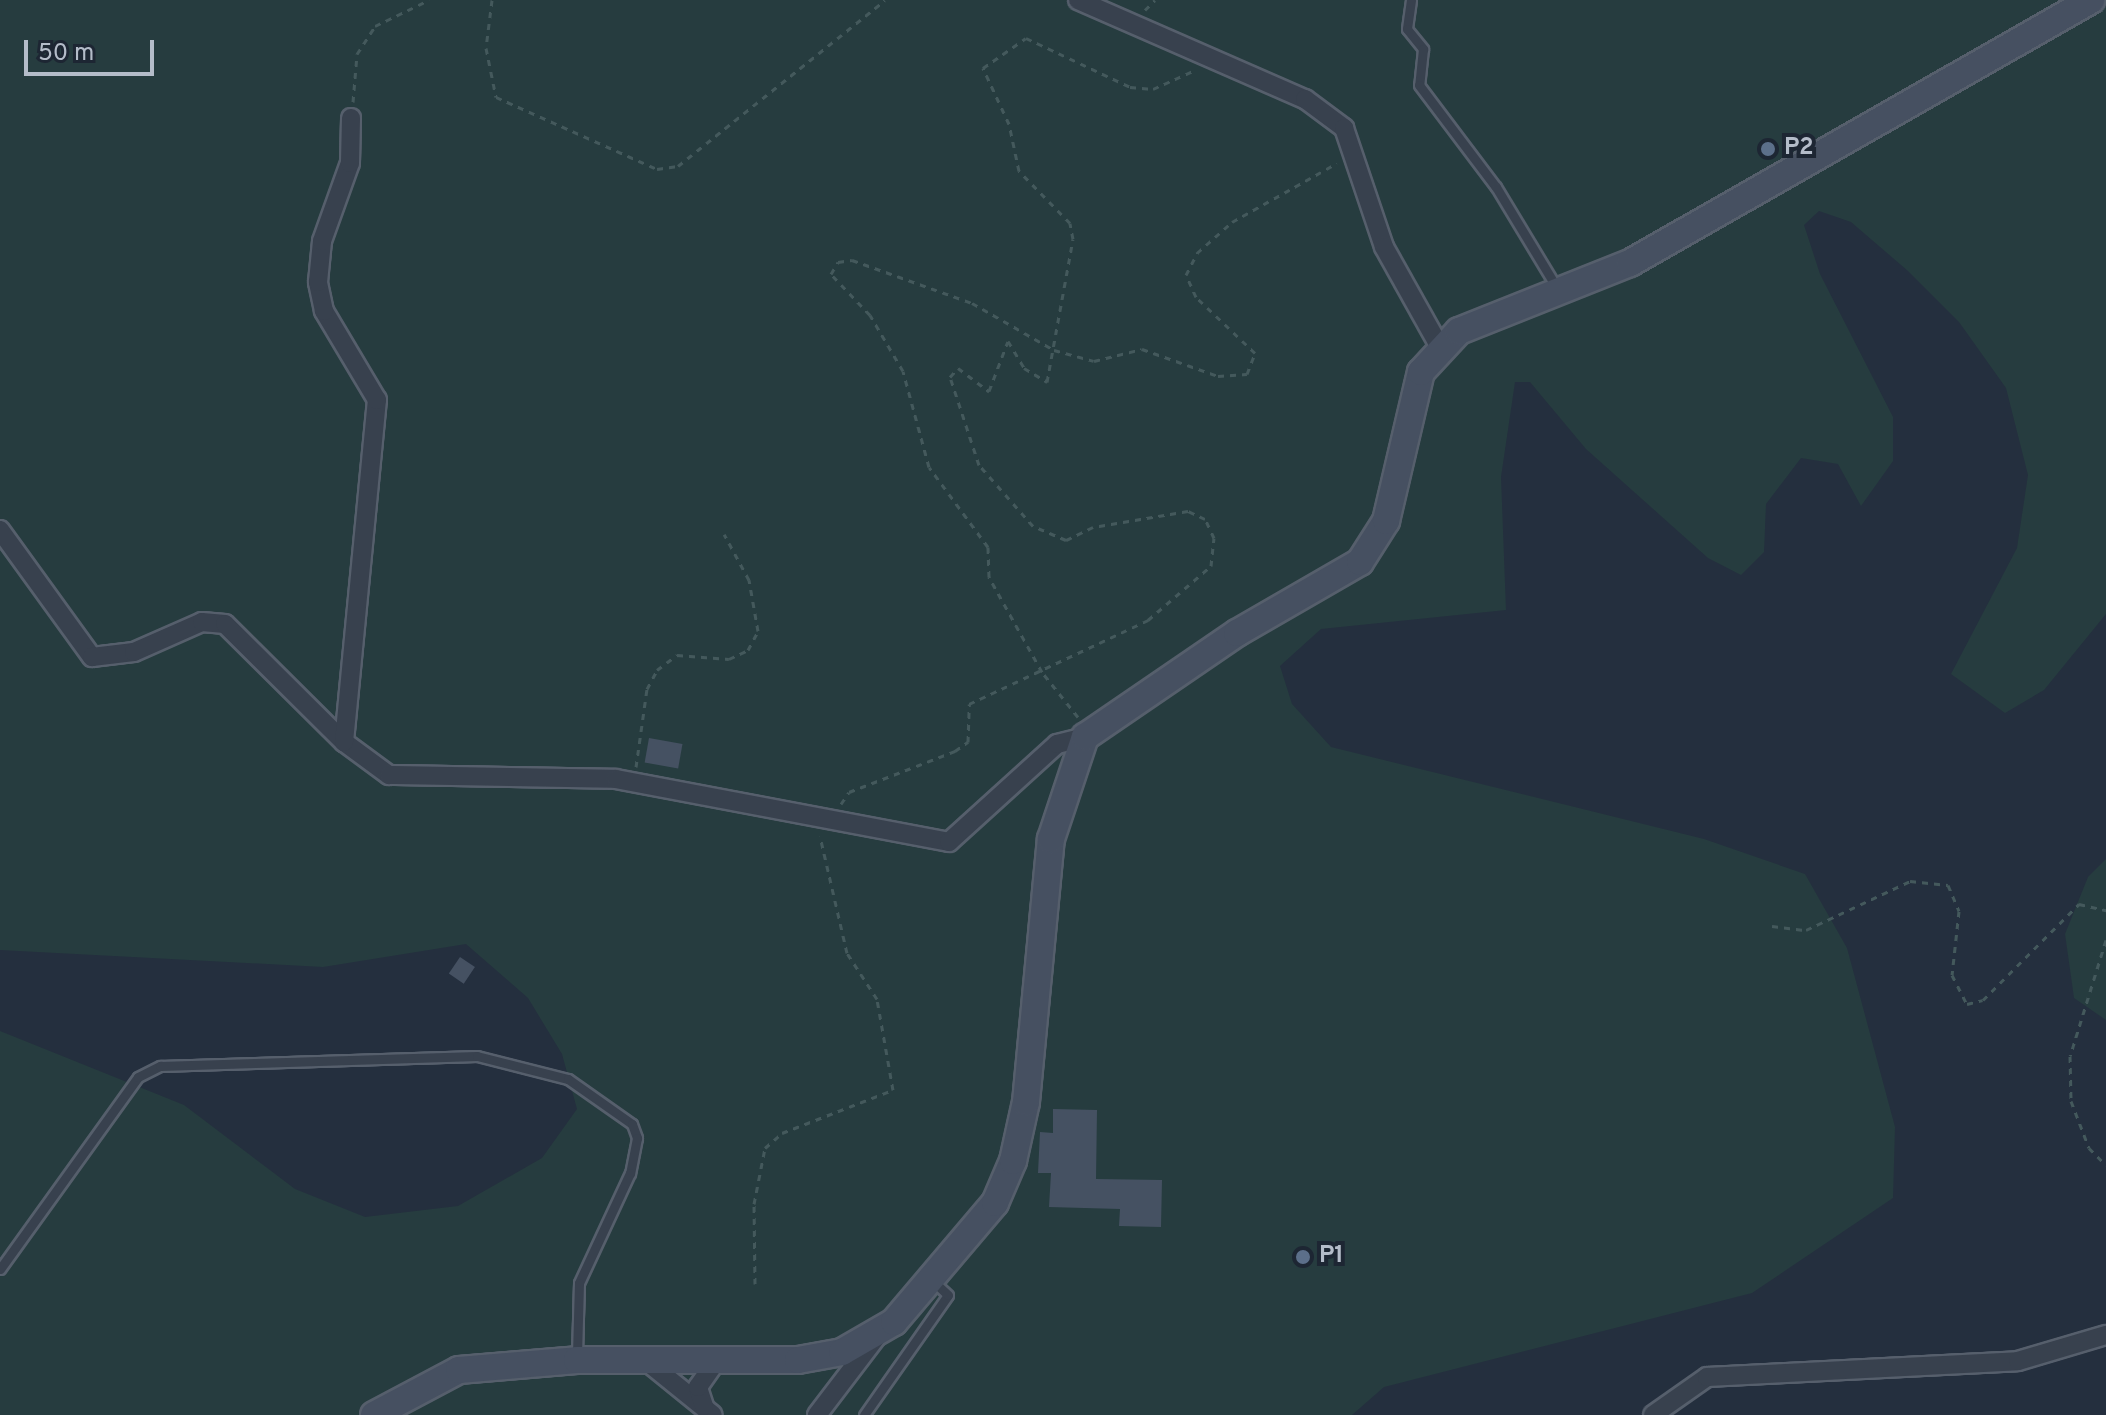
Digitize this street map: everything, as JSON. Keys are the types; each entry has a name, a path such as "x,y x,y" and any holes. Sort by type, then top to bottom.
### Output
{"street":[{"path":"1078,0 1305,99 1344,128 1357,151 1384,247 1440,347"},
{"path":"0,530 92,657 134,652 202,622 225,624 344,742 389,775 633,783 949,842 1057,744 1088,735 1264,615 1360,562 1386,521 1412,398 1440,347 1459,331 1561,295 1630,263 2091,0"},
{"path":"344,742 377,400 324,311 318,282 322,241 350,163 351,118"},
{"path":"817,1415 878,1335 932,1280 995,1203 1013,1161 1026,1102 1051,839 1088,735"},
{"path":"374,1415 459,1370 577,1360 810,1358 878,1335"},
{"path":"1653,1415 1707,1377 2018,1361 2106,1335"},
{"path":"810,1358 826,1371 829,1396"},
{"path":"645,1360 709,1411"},
{"path":"709,1411 700,1381 716,1361"}],"lane":[{"path":"1411,0 1407,29 1423,49 1419,85 1496,187 1561,295"},
{"path":"0,1269 138,1077 160,1066 491,1059 568,1079 632,1124 637,1138 630,1173 579,1283 577,1360"},
{"path":"864,1415 948,1295 932,1280"}],"path":[{"path":"351,118 357,54 375,26 429,0"},
{"path":"492,0 486,48 496,97 657,169 678,166 885,0"},
{"path":"755,1284 754,1204 765,1148 782,1133 893,1090 877,999 843,938 819,834 849,792 955,751 968,742 969,704 1148,620 1184,594 1214,554 1205,519 1188,511 1136,517 1066,540 1050,537 979,465 951,396 952,370 989,391 1008,341 1024,368 1047,382 1070,223 1019,171 1009,124 983,68 1026,38 1130,87 1153,89 1217,60"},
{"path":"1088,735 1042,672 989,577 988,547 929,467 903,371 870,315 831,274 838,262 852,260 972,303 1054,350 1094,361 1142,349 1218,376 1247,374 1255,353 1196,297 1186,275 1197,253 1232,222 1357,151"},
{"path":"633,783 647,689 657,670 677,655 729,659 748,650 758,631 749,580 724,534"},
{"path":"1772,926 1806,930 1910,881 1948,885 1959,911 1952,975 1967,1004 1983,1000 2079,904 2106,910"},
{"path":"2106,940 2070,1056 2071,1101 2089,1148 2106,1165"}],"green space":[{"path":"0,0 2106,0 2106,614 2044,690 2005,713 1951,674 2017,548 2028,475 2006,388 1959,322 1908,271 1851,222 1819,211 1804,225 1820,274 1893,417 1893,461 1861,506 1838,464 1801,458 1766,504 1764,552 1741,575 1708,558 1586,449 1530,382 1515,382 1501,477 1506,610 1321,629 1280,666 1292,704 1331,747 1704,839 1805,874 1847,948 1895,1127 1893,1198 1752,1293 1384,1387 1352,1415 0,1415 0,1031 184,1105 295,1189 365,1217 458,1206 542,1158 577,1109 562,1054 528,998 466,944 323,967 0,950"},
{"path":"2106,859 2106,1020 2074,998 2065,934 2088,877"}],"building":[{"path":"649,738 682,744 678,769 645,763"},
{"path":"460,957 475,967 464,984 449,974"},
{"path":"1053,1109 1097,1110 1096,1179 1162,1180 1161,1227 1119,1226 1120,1209 1049,1207 1051,1173 1038,1173 1040,1132 1053,1133"}],"place":[{"name":"P2","path":"1768,149"},
{"name":"P1","path":"1303,1257"}]}
